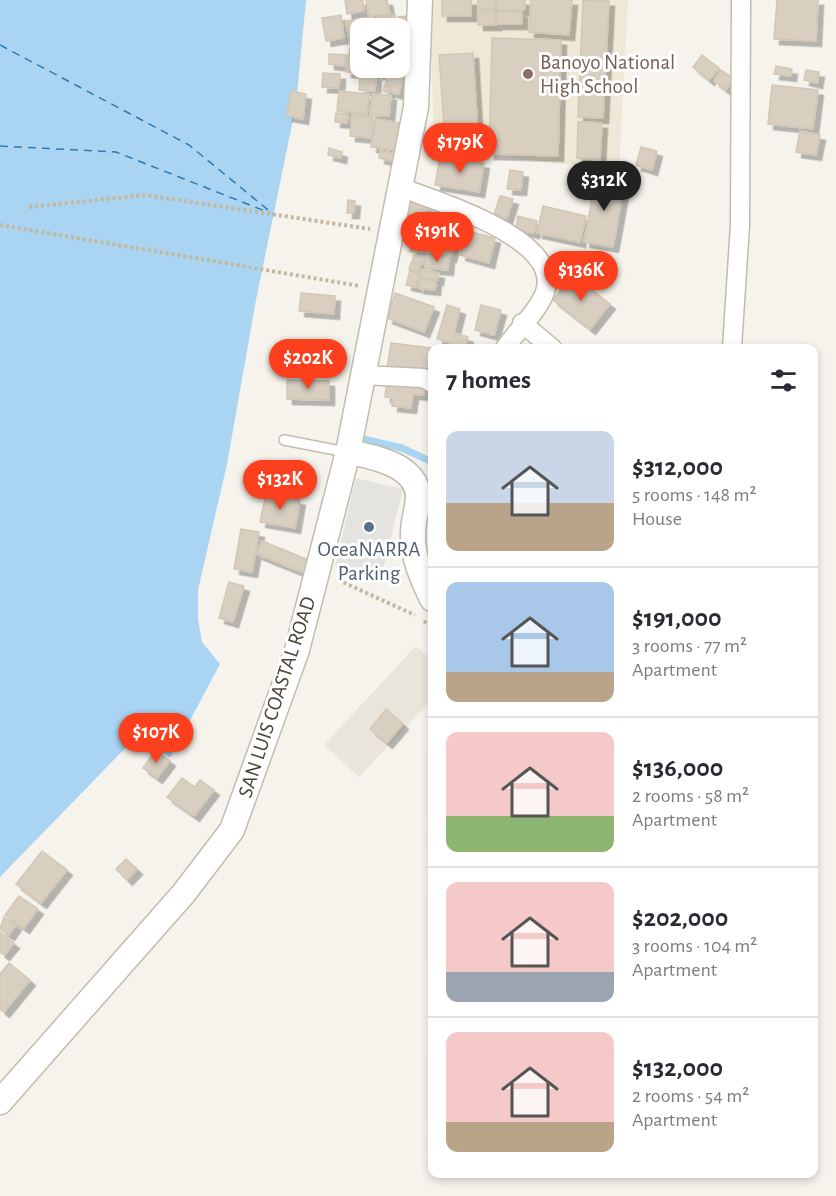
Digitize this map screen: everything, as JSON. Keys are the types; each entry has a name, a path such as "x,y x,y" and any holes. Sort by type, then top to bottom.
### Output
{"street":[{"name":"SAN LUIS COASTAL ROAD","path":"0,1102 184,893 232,830 297,650 348,452 416,107 420,0"},
{"path":"732,344 740,225 741,0"},
{"path":"400,187 504,230 535,254 545,274 547,286 543,298 508,344"},
{"path":"522,323 547,344"},
{"path":"363,375 423,378 428,381"},
{"path":"348,452 388,462 407,474 414,483 418,496 412,530 415,557 428,589"}],"lane":[{"path":"284,440 348,452"}],"path":[{"path":"29,207 145,195 390,232"},
{"path":"0,225 380,289"},
{"path":"318,572 381,598 423,619 428,624"}],"shaded area":[{"name":"Banoyo National High School","path":"430,0 628,0 619,171 434,148"},
{"name":"OceaNARRA Parking","path":"356,478 403,489 381,577 335,566"},
{"path":"416,646 428,657 428,703 359,777 324,745"}],"water":[{"path":"0,0 306,0 296,105 256,300 227,464 198,590 198,620 202,642 220,664 170,758 139,734 0,877"}],"building":[{"path":"345,0 363,0 364,11 347,14"},
{"path":"366,0 387,0 390,14 369,17"},
{"path":"442,0 471,0 471,16 442,16"},
{"path":"478,0 495,0 495,9 478,9"},
{"path":"497,0 525,0 525,10 497,10"},
{"path":"531,0 572,0 569,35 529,32"},
{"path":"583,0 609,1 603,118 578,117"},
{"path":"777,0 818,0 816,41 774,39"},
{"path":"478,11 495,11 496,25 478,25"},
{"path":"497,11 522,12 522,24 497,24"},
{"path":"341,15 344,38 326,41 322,18"},
{"path":"394,15 395,18 378,18"},
{"path":"350,20 350,45 346,21"},
{"path":"492,38 561,40 558,156 489,154"},
{"path":"410,42 415,42 415,66 410,66"},
{"path":"350,48 350,72 346,72"},
{"path":"473,53 479,152 446,154 439,55"},
{"path":"329,54 347,55 346,66 329,64"},
{"path":"702,55 719,68 709,80 693,67"},
{"path":"776,66 792,69 791,76 774,74"},
{"path":"721,70 733,78 726,90 714,81"},
{"path":"806,70 819,72 817,83 804,80"},
{"path":"323,73 340,74 339,88 322,87"},
{"path":"360,78 376,78 375,91 359,90"},
{"path":"387,78 402,78 399,94 391,92 392,86 385,85"},
{"path":"772,85 818,90 813,129 768,124"},
{"path":"384,86 390,87 389,93 383,91"},
{"path":"291,91 306,94 303,119 287,116"},
{"path":"339,91 369,94 367,114 337,111"},
{"path":"372,94 391,95 389,116 370,115"},
{"path":"336,113 348,114 347,123 335,122"},
{"path":"352,115 373,117 372,138 350,136"},
{"path":"376,119 406,124 402,152 371,147"},
{"path":"578,122 602,123 600,160 577,158"},
{"path":"800,131 820,135 816,155 796,152"},
{"path":"641,147 657,151 652,170 636,165"},
{"path":"329,148 342,152 341,158 328,155"},
{"path":"380,151 397,154 396,162 379,158"},
{"path":"440,156 484,163 479,192 435,185"},
{"path":"510,170 523,172 521,190 507,189"},
{"path":"596,176 625,181 613,247 584,242"},
{"path":"500,196 513,199 507,218 494,215"},
{"path":"348,200 355,201 354,213 347,213"},
{"path":"409,202 428,206 425,225 405,222"},
{"path":"432,206 446,209 442,228 428,226"},
{"path":"543,206 586,216 580,242 537,233"},
{"path":"518,216 537,221 534,233 516,229"},
{"path":"447,222 455,224 452,240 443,238"},
{"path":"424,229 441,232 440,238 423,235"},
{"path":"414,230 421,231 420,237 413,236"},
{"path":"467,231 495,238 489,263 460,255"},
{"path":"420,238 441,241 439,254 418,251"},
{"path":"413,239 419,240 417,253 410,251"},
{"path":"445,241 454,244 451,257 442,254"},
{"path":"414,255 425,257 424,264 412,262"},
{"path":"426,256 449,257 448,270 425,268"},
{"path":"411,263 420,265 419,272 409,270"},
{"path":"421,270 439,273 438,280 420,277"},
{"path":"410,271 419,273 416,287 406,285"},
{"path":"572,275 610,304 590,329 553,300"},
{"path":"420,279 436,281 435,290 418,288"},
{"path":"301,293 335,296 334,314 299,311"},
{"path":"395,293 434,307 424,332 387,318"},
{"path":"447,305 460,309 454,333 468,337 466,344 451,344 437,339"},
{"path":"481,305 501,310 494,335 475,330"},
{"path":"391,343 428,348 427,373 387,368"},
{"path":"387,379 425,381 424,395 413,394 411,408 392,406 393,398 385,397"},
{"path":"287,380 329,381 329,400 287,399"},
{"path":"266,494 300,500 295,528 260,522"},
{"path":"241,529 259,532 252,572 234,569"},
{"path":"262,541 316,563 311,576 257,554"},
{"path":"229,582 244,586 233,622 219,618"},
{"path":"386,709 403,724 387,743 370,729"},
{"path":"156,750 170,761 157,778 143,768"},
{"path":"182,778 195,787 200,780 214,790 194,816 167,797"},
{"path":"42,851 67,870 41,903 16,884"},
{"path":"126,859 137,869 127,880 116,869"},
{"path":"19,896 38,909 24,928 5,915"},
{"path":"4,917 16,925 9,935 0,929"},
{"path":"0,932 14,943 4,955 0,952"},
{"path":"9,963 30,980 4,1012 0,1009 0,974"}],"waterway":[{"path":"363,439 402,448 428,460"}],"ferry route":[{"path":"0,45 189,145 273,214"},
{"path":"0,146 116,152 270,213"}],"place":[{"name":"Banoyo National High School","path":"528,74"},
{"name":"OceaNARRA Parking","path":"369,527"}]}
